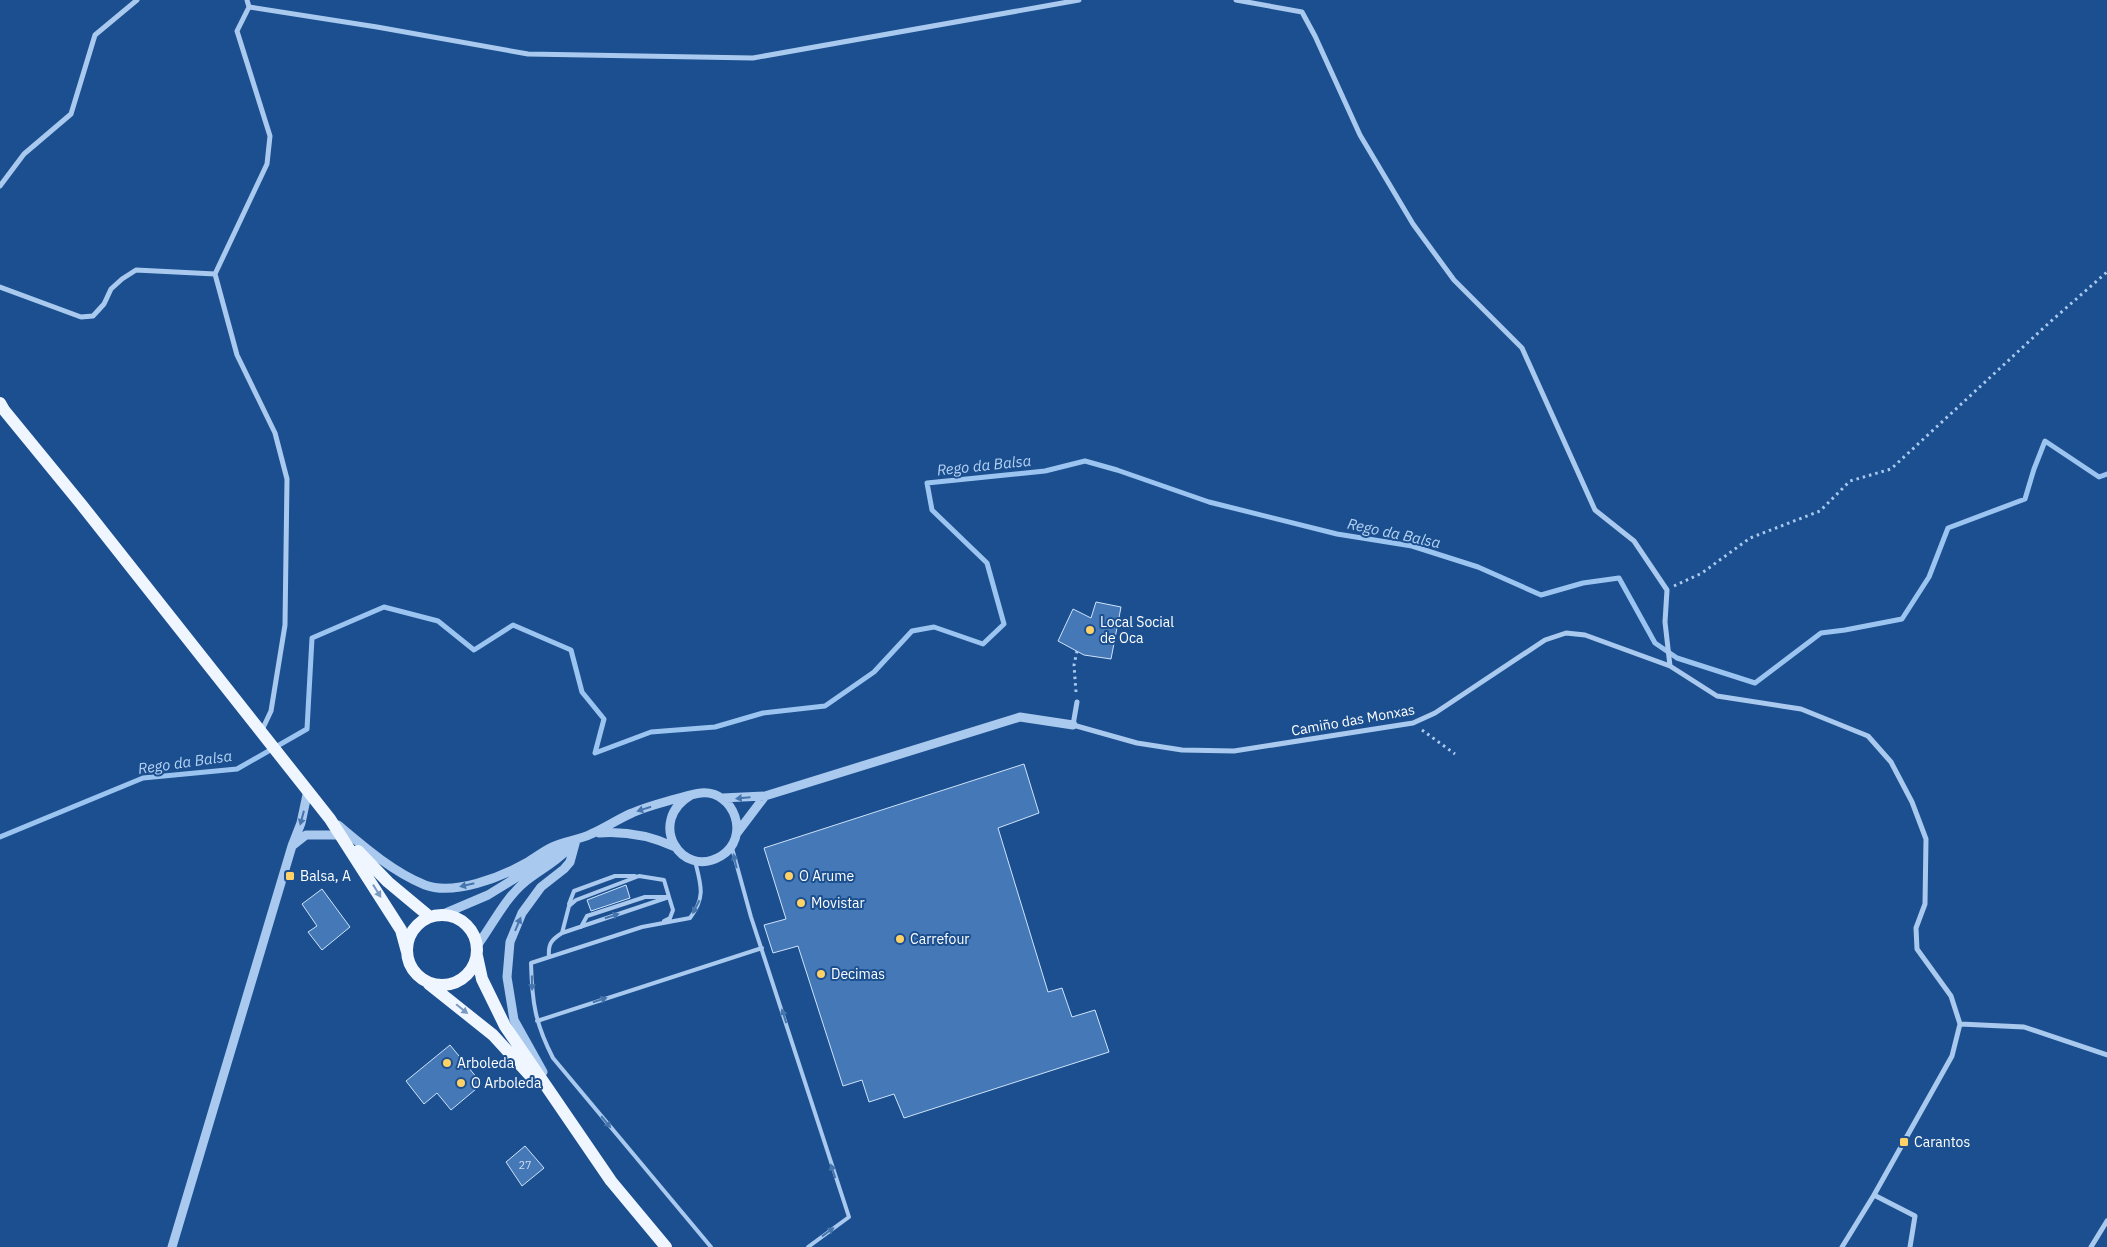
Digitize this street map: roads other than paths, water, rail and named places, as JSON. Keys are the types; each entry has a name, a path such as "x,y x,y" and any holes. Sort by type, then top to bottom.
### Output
{"main road":[{"path":"0,403 342,835 401,930 409,962 415,972 493,1035 566,1115"},
{"path":"342,835 388,882 436,916"},
{"path":"407,952 408,940 420,922 436,916 452,916 462,921 475,936 482,979 505,1026 611,1181 666,1247"},
{"path":"423,980 445,986 456,983 466,976 473,967 477,951"}],"street":[{"path":"0,186 24,154 71,114 95,35 128,10 137,0"},
{"path":"247,0 249,8 237,31 270,136 267,164 215,274 238,355 275,433 287,479 285,625 271,711 260,733"},
{"path":"249,8 377,27 528,54 753,58 1079,0"},
{"path":"1236,0 1302,12 1315,36 1360,135 1413,224 1454,280 1522,348 1595,510 1634,541 1667,590 1666,644 1670,666"},
{"path":"0,287 81,317 93,316 104,304 111,289 122,278 136,270 152,269 215,274"},
{"name":"Camiño das Monxas","path":"1073,725 1137,743 1182,750 1234,751 1414,724 1435,713 1545,640 1566,633 1585,635 1670,666 1717,696 1801,709 1868,736 1891,762 1912,802 1926,839 1925,904 1916,928 1917,949 1951,996 1960,1024"},
{"path":"722,798 764,796 1020,717 1073,725 1077,702"},
{"path":"172,1247 292,846 301,823 308,790"},
{"path":"330,819 383,860 427,885 456,888 490,880 525,864 552,847 593,833 632,813 701,793 712,794 722,798 729,805 734,814 737,833"},
{"path":"691,795 682,800 670,817 670,838 675,847 684,856 695,860 709,861 722,856 732,846 737,833 764,796"},
{"path":"593,833 618,832 631,834 662,841 675,847"},
{"path":"292,846 306,835 342,835"},
{"path":"436,916 488,895 576,840"},
{"path":"477,951 504,904 525,881 555,862 576,840"},
{"path":"566,1115 514,1020 507,977 510,942 522,913 541,886 564,869 570,862 576,840"},
{"path":"1842,1247 1874,1195 1952,1056 1960,1024 2024,1027 2107,1055"},
{"path":"1874,1195 1915,1216 1910,1247"},
{"path":"2091,1247 2107,1221"}],"lane":[{"path":"732,846 736,866 849,1217 808,1247"},
{"path":"695,860 702,889 698,906 690,918 642,926 531,963 532,999 539,1032 553,1058 711,1247"},
{"path":"562,933 574,891 615,876 639,876 664,880 673,910 670,918 661,923"},
{"path":"569,906 576,900 639,876"},
{"path":"581,926 588,916 646,897 669,897"},
{"path":"549,957 548,946 551,940 562,933 669,897"},
{"path":"537,1021 762,948"}],"waterway":[{"name":"Rego da Balsa","path":"0,837 143,778 237,769 307,729 312,638 384,607 438,621 474,650 513,625 571,650 582,692 604,719 595,753 651,732 715,727 763,713 825,706 874,672 912,631 934,627 983,644 1004,624 987,563 932,510 927,483 1045,471 1085,461 1117,470 1209,502 1337,534 1412,546 1478,567 1541,595 1583,583 1619,578 1655,643 1677,658 1755,683 1821,633 1902,619 1929,577 1948,528 2025,499 2045,441 2099,477 2107,474"}],"place":[{"name":"Local Social de Oca","path":"1090,630"},
{"name":"Balsa, A","path":"290,876"},
{"name":"O Arume","path":"789,876"},
{"name":"Movistar","path":"801,903"},
{"name":"Carrefour","path":"900,939"},
{"name":"Decimas","path":"821,974"},
{"name":"Arboleda","path":"447,1063"},
{"name":"O Arboleda","path":"461,1083"},
{"name":"Carantos","path":"1904,1142"}]}
